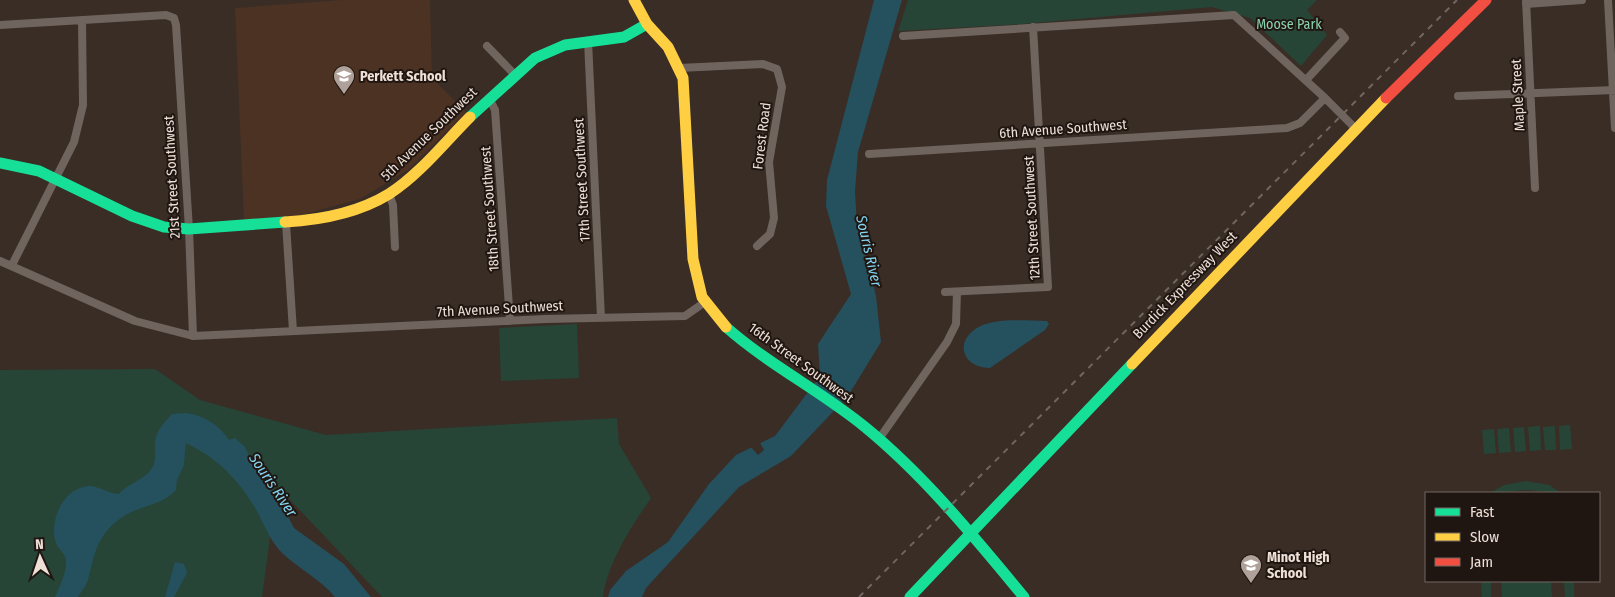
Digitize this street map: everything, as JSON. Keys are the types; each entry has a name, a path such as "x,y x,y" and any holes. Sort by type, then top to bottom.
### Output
{"main road":[{"path":"634,0 647,24 668,48 679,68"},
{"name":"Burdick Expressway West","path":"910,597 1356,129 1486,0"},
{"name":"5th Avenue Southwest","path":"0,163 39,171 148,222 164,227 189,228 286,223 340,215 361,208 389,194 409,178 514,74 534,58 565,45 624,37 647,24"},
{"name":"16th Street Southwest","path":"679,68 685,92 693,258 698,286 705,302 728,328 751,348 843,412 879,440 970,532 1024,597"}],"street":[{"path":"1526,2 1582,0"},
{"path":"1608,0 1615,128"},
{"name":"Maple Street","path":"1526,2 1535,188"},
{"name":"21st Street Southwest","path":"82,20 166,15 174,18 189,228 193,336"},
{"path":"902,36 1234,16 1306,80 1356,129"},
{"path":"0,25 82,20 83,105 74,142 12,265"},
{"name":"12th Street Southwest","path":"957,292 1048,287 1033,27"},
{"path":"1306,80 1346,38 1340,32"},
{"name":"17th Street Southwest","path":"588,41 601,318"},
{"path":"487,46 514,74"},
{"name":"Forest Road","path":"679,68 763,64 777,69 782,87 769,162 774,218 770,234 757,246"},
{"path":"1458,96 1614,90"},
{"name":"18th Street Southwest","path":"489,98 495,110 510,321"},
{"name":"6th Avenue Southwest","path":"869,154 1259,130 1295,126 1325,98"},
{"path":"389,194 393,205 396,247"},
{"path":"286,223 293,332"},
{"name":"7th Avenue Southwest","path":"0,261 135,322 193,336 510,321 685,316 705,302"},
{"path":"879,440 947,342 956,324 957,292 945,292"}],"shaded area":[{"name":"Perkett School","path":"342,0 430,0 432,78 466,112 408,170 360,199 294,217 244,220 235,8"}],"green space":[{"name":"Moose Park","path":"908,0 1317,0 1307,10 1327,35 1301,66 1250,18 1212,7 1022,24 898,31"},
{"path":"577,324 579,378 501,381 499,328"},
{"path":"155,369 200,400 326,435 617,418 619,444 651,498 621,545 610,571 603,597 382,597 277,486 262,597 0,597 0,370"},
{"path":"1570,425 1572,449 1560,450 1559,426"},
{"path":"1540,426 1541,450 1530,451 1528,427"},
{"path":"1555,426 1556,450 1545,450 1543,427"},
{"path":"1524,427 1526,451 1515,452 1513,428"},
{"path":"1509,428 1511,452 1499,453 1497,429"},
{"path":"1494,429 1496,453 1484,454 1482,430"},
{"path":"1526,481 1549,485 1560,492 1526,490 1492,492 1504,485"},
{"path":"1481,582 1491,582 1491,597 1482,597"},
{"path":"1501,582 1551,582 1552,597 1502,597"},
{"path":"1564,582 1574,582 1574,597 1565,597"}],"water":[{"path":"874,0 902,0 858,152 855,191 857,227 876,296 881,342 848,396 791,456 739,487 646,588 642,597 608,597 610,590 626,571 668,542 709,484 736,455 775,436 820,376 818,344 851,294 826,206 827,180"},
{"path":"1011,320 1047,321 1049,324 1045,330 990,368 974,364 965,354 965,341 977,328 984,325"},
{"path":"186,413 199,416 210,422 220,429 229,440 235,438 245,447 250,458 269,480 294,528 344,564 371,597 335,597 323,585 289,559 275,545 246,493 238,483 219,464 185,443 179,456 176,490 164,499 135,510 113,524 98,545 88,580 78,597 55,597 64,574 66,560 56,543 54,525 56,516 65,499 72,492 89,486 119,494 145,476 154,464 157,433 172,414"},
{"path":"175,562 184,564 187,573 174,597 165,597"}],"pier":[{"path":"759,441 764,450 758,455 750,446"}],"waterway":[{"name":"Souris River","path":"171,479 178,464 180,441"}],"railway":[{"path":"859,597 1457,0"}],"traffic: fast":[{"path":"470,117 535,58 565,45 624,37 647,24"},
{"path":"0,163 39,171 132,216 164,227 189,229 285,222"},
{"path":"726,327 760,354 848,414 887,446 949,508 1024,597"},
{"path":"910,597 1132,364"}],"traffic: slow":[{"path":"634,0 647,24 668,47 683,78 693,259 702,297 726,327"},
{"path":"1132,364 1386,98"},
{"path":"285,222 352,211 377,201 400,186 421,168 470,117"}],"traffic: jam":[{"path":"1386,98 1486,0"}],"place":[{"name":"Perkett School","path":"344,95"},
{"name":"Minot High School","path":"1251,584"}]}
